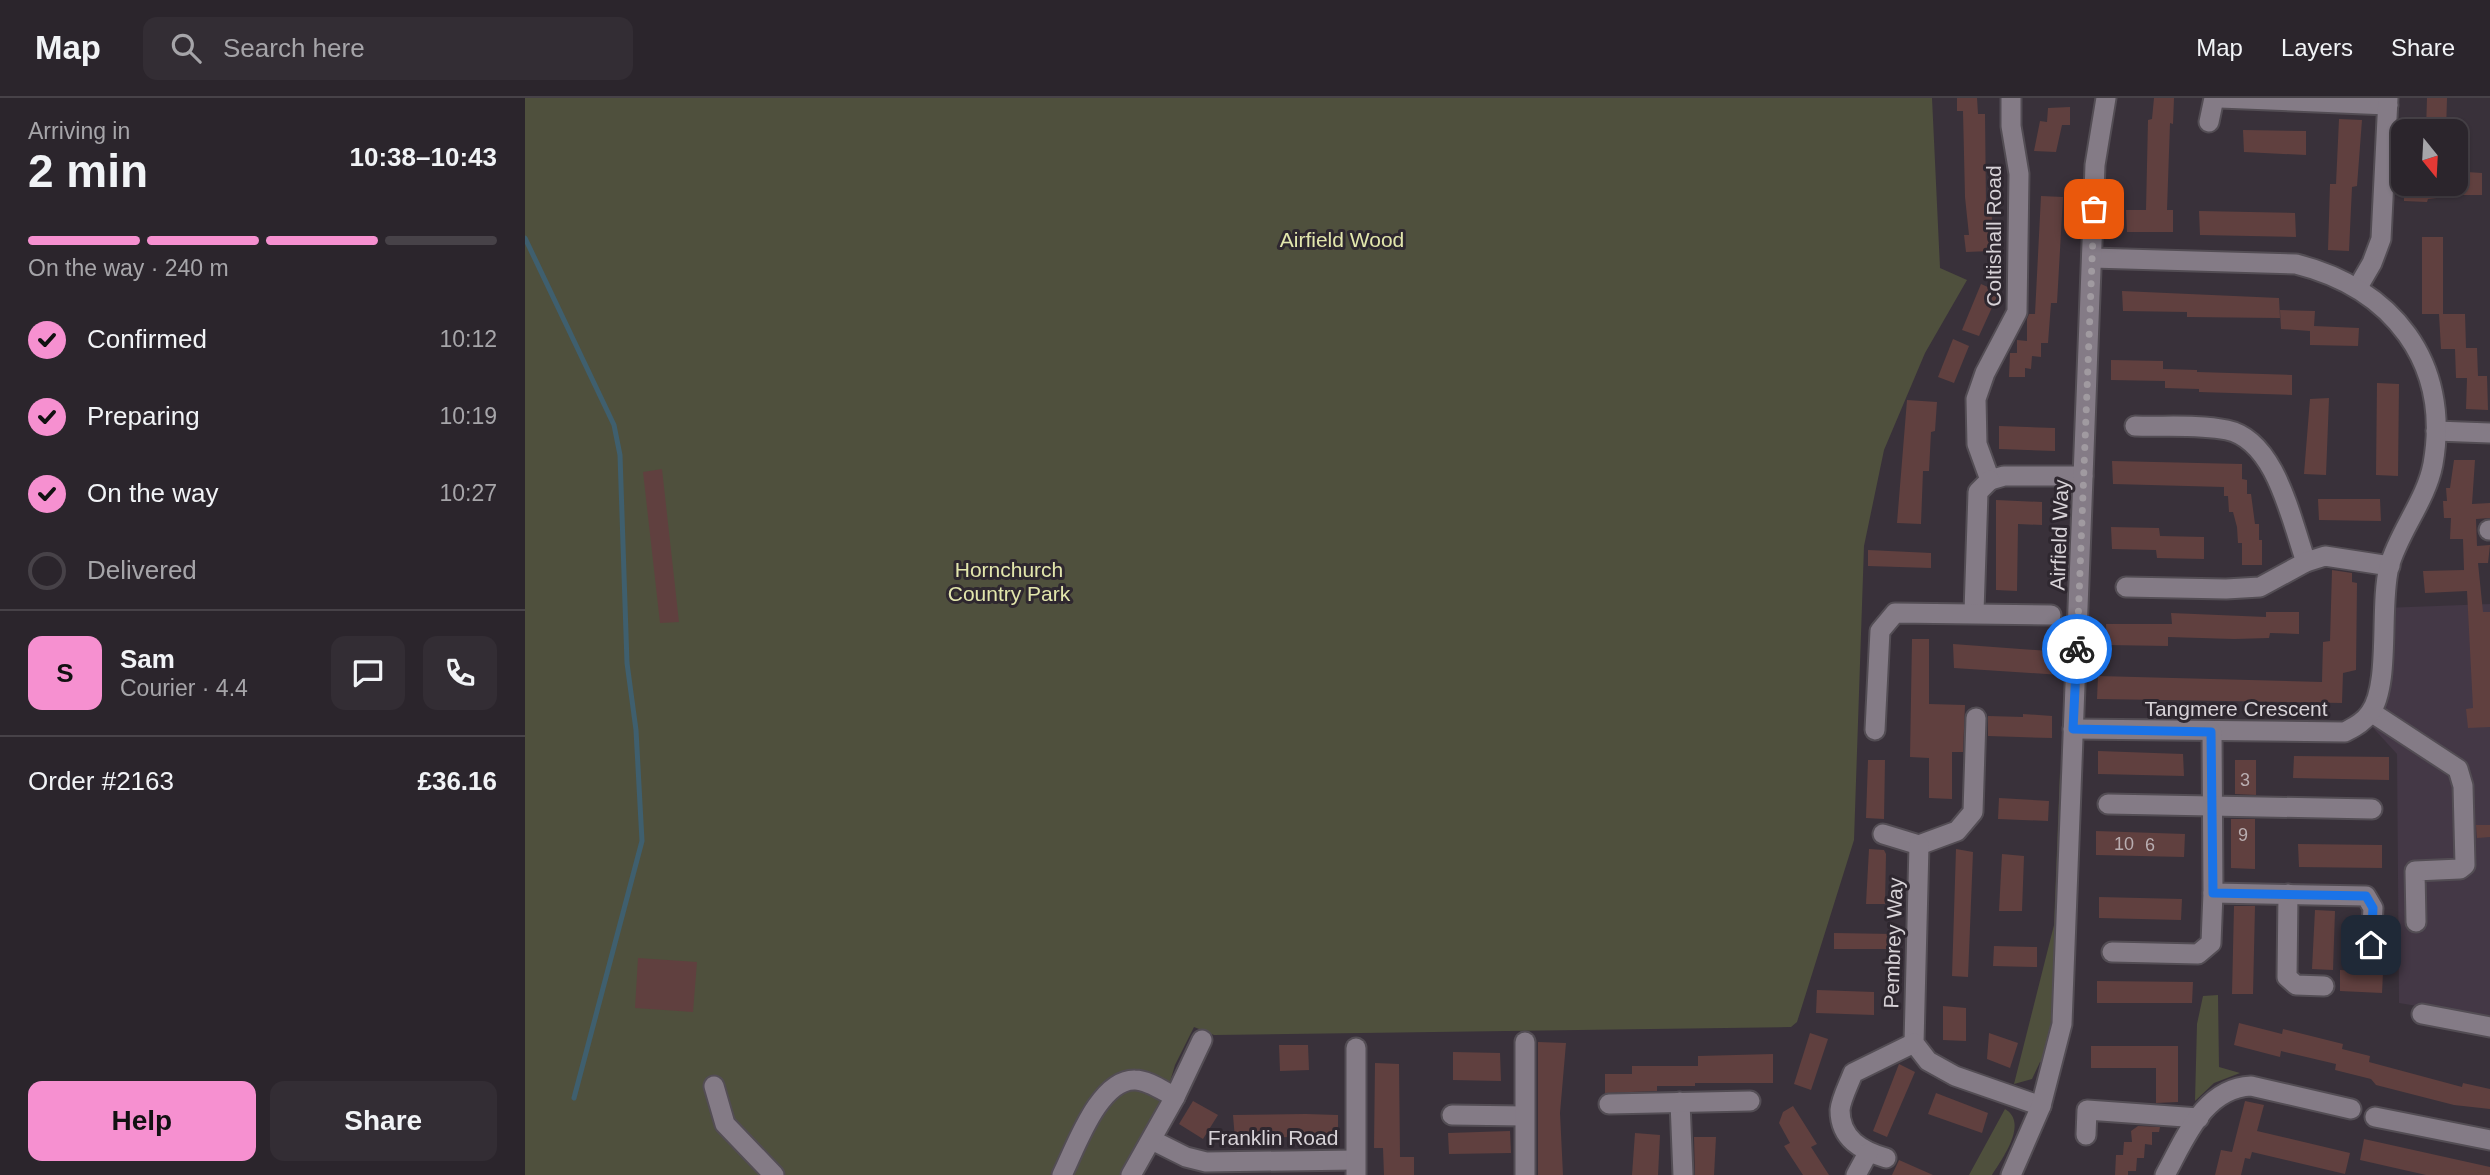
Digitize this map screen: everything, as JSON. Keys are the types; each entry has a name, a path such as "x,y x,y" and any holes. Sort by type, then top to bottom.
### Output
{"street":[{"name":"Coltishall Road","path":"1990,480 1977,444 1976,399 1985,373 2017,312 2019,174 2011,126 2011,98"},
{"name":"Airfield Way","path":"2011,1175 2041,1106 2055,1061 2062,1024 2095,165 2106,98"},
{"path":"2209,122 2214,98"},
{"path":"2220,98 2388,101 2381,239 2372,263 2358,287"},
{"path":"2092,258 2296,264 2327,272 2358,287 2385,307 2406,333 2420,358 2435,408 2436,431 2432,466 2422,497 2389,566 2383,608 2380,691 2371,712 2458,769 2463,786 2465,865 2460,869 2415,871 2416,922"},
{"path":"2135,426 2225,429 2252,441 2271,468 2306,562"},
{"path":"2436,431 2490,433"},
{"path":"1974,612 1978,492 1990,480 2004,476 2083,476"},
{"path":"2126,587 2260,587 2306,562 2325,556 2389,566"},
{"path":"1875,730 1879,631 1895,613 2052,615"},
{"name":"Tangmere Crescent","path":"2073,729 2344,732 2360,724 2371,712"},
{"path":"1884,834 1919,845 1957,831 1973,812 1976,718"},
{"path":"2112,952 2198,954 2211,943 2211,732"},
{"path":"2108,804 2213,808 2284,800 2372,809"},
{"name":"Pembrey Way","path":"1914,1043 1919,845"},
{"path":"2213,893 2366,896 2373,908 2371,945"},
{"path":"2288,894 2287,977 2296,985 2324,986"},
{"path":"2422,1014 2490,1027"},
{"path":"1131,1175 1175,1097 1202,1040"},
{"path":"1525,1042 1525,1175"},
{"path":"1856,1175 1877,1155 1850,1141 1840,1111 1853,1073 1914,1043 1927,1061 1947,1072 2041,1106"},
{"path":"1355,1168 1356,1048"},
{"path":"1062,1175 1098,1105 1111,1087 1135,1080 1175,1097"},
{"path":"714,1086 725,1124 773,1175"},
{"path":"2165,1175 2199,1118 2222,1093 2243,1086 2351,1109"},
{"path":"1609,1104 1750,1101"},
{"path":"1680,1102 1683,1175"},
{"path":"2086,1135 2087,1110 2199,1118"},
{"path":"1452,1115 1524,1116"},
{"path":"2375,1117 2490,1140"},
{"name":"Franklin Road","path":"1152,1140 1205,1168 1355,1168"}],"shaded area":[{"path":"2490,604 2490,1018 2399,1003 2397,754 2365,719 2383,608"}],"green space":[{"name":"Hornchurch Country Park","path":"525,98 1932,98 1940,268 1967,280 1925,353 1884,450 1864,546 1854,840 1797,1022 1791,1027 1214,1035 1194,1027 1175,1065 1162,1108 1122,1175 525,1175"},
{"path":"2060,771 2059,918 2051,1027 2045,1063 2040,1062 2032,1079 2014,1084 2054,925"},
{"path":"2218,995 2219,1067 2240,1073 2214,1083 2195,1101 2197,1024 2203,996"},
{"path":"2005,1109 2012,1115 2015,1123 2007,1151 1992,1175 1969,1175"}],"building":[{"path":"1957,98 1977,98 1978,114 1985,114 1986,204 1991,203 1993,237 1988,236 1990,251 1966,252 1964,235 1969,235 1965,197 1963,111 1957,111"},
{"path":"2154,98 2174,98 2173,124 2170,123 2167,210 2173,210 2173,232 2127,232 2126,210 2146,210 2148,120 2152,119"},
{"path":"2427,98 2447,98 2446,119 2426,119"},
{"path":"2070,107 2070,125 2062,125 2056,152 2034,151 2040,121 2047,122 2048,108"},
{"path":"2339,119 2362,120 2357,186 2352,187 2349,251 2328,250 2330,184 2336,184"},
{"path":"2243,130 2306,131 2306,155 2244,152"},
{"path":"2468,172 2482,173 2482,195 2468,195"},
{"path":"2041,196 2063,197 2057,303 2051,303 2048,343 2041,343 2041,357 2032,356 2031,369 2025,368 2025,377 2009,377 2010,353 2017,353 2017,340 2027,341 2027,319 2029,314 2035,314"},
{"path":"2404,196 2454,196 2428,199 2427,202 2404,201"},
{"path":"2199,211 2295,213 2296,237 2200,235"},
{"path":"2422,237 2443,237 2443,314 2422,314"},
{"path":"1981,284 1999,292 1979,336 1962,330"},
{"path":"2122,291 2279,298 2280,318 2187,317 2187,312 2123,311"},
{"path":"2280,310 2315,311 2314,326 2359,328 2358,346 2310,345 2310,331 2281,329"},
{"path":"2439,314 2465,314 2466,348 2477,348 2478,376 2487,376 2488,410 2466,409 2467,378 2456,378 2455,349 2441,349"},
{"path":"1953,339 1969,346 1954,383 1938,377"},
{"path":"2111,360 2163,361 2163,369 2197,372 2292,375 2292,395 2199,392 2199,389 2165,388 2165,381 2111,380"},
{"path":"2377,383 2399,384 2398,476 2376,475"},
{"path":"2329,398 2326,475 2304,474 2310,399"},
{"path":"1907,400 1937,402 1935,431 1931,432 1929,471 1923,471 1921,524 1897,523"},
{"path":"1999,426 2055,428 2055,451 1999,449"},
{"path":"2454,460 2475,460 2472,504 2490,503 2490,518 2476,519 2477,546 2490,545 2488,563 2478,563 2483,612 2490,612 2490,727 2468,728 2466,709 2473,708 2467,591 2425,593 2423,571 2464,570 2463,539 2450,539 2451,518 2444,518 2443,501 2447,501 2446,488 2450,488"},
{"path":"2112,461 2242,464 2242,479 2247,480 2247,494 2251,494 2255,524 2259,524 2262,565 2242,565 2242,543 2238,543 2237,527 2233,512 2229,512 2228,496 2224,496 2224,487 2113,484"},
{"path":"662,469 679,622 660,623 643,472"},
{"path":"2318,499 2380,499 2381,521 2319,520"},
{"path":"1996,500 2042,502 2042,525 2018,524 2017,591 1996,590"},
{"path":"2111,527 2159,528 2160,536 2204,537 2204,559 2157,558 2156,550 2112,549"},
{"path":"1868,550 1931,553 1931,568 1868,566"},
{"path":"2332,570 2352,573 2352,582 2357,583 2356,670 2343,673 2342,703 2097,699 2098,676 2322,682 2323,642 2330,641"},
{"path":"2266,612 2299,612 2299,634 2270,633 2269,638 2234,639 2168,637 2168,646 2107,645 2106,624 2172,624 2171,613 2266,617"},
{"path":"1912,639 1929,639 1929,704 1965,705 1963,752 1952,752 1952,799 1929,798 1929,758 1910,757"},
{"path":"1953,644 2062,652 2061,675 1954,668"},
{"path":"2023,714 2052,716 2052,738 1988,736 1988,716 2023,717"},
{"path":"2098,751 2183,754 2184,776 2098,774"},
{"path":"2294,756 2389,757 2389,780 2293,778"},
{"path":"1868,760 1885,760 1884,819 1866,818"},
{"path":"2235,760 2256,760 2256,795 2235,794"},
{"path":"1999,798 2049,801 2048,821 1998,819"},
{"path":"2231,819 2255,819 2255,869 2231,868"},
{"path":"2476,825 2490,825 2490,837 2477,838"},
{"path":"2096,831 2185,834 2184,857 2096,855"},
{"path":"2298,844 2382,845 2382,868 2299,867"},
{"path":"1869,849 1884,850 1886,854 1885,904 1866,904"},
{"path":"1956,849 1973,852 1968,977 1952,976"},
{"path":"2002,854 2024,856 2022,911 1999,911"},
{"path":"2099,897 2182,899 2181,920 2099,918"},
{"path":"2234,906 2255,906 2253,994 2232,994"},
{"path":"2315,910 2335,911 2333,970 2312,969"},
{"path":"1834,933 1893,934 1892,949 1834,949"},
{"path":"1994,946 2037,947 2037,967 1993,966"},
{"path":"638,958 697,962 693,1012 635,1008"},
{"path":"2340,970 2383,972 2382,993 2340,991"},
{"path":"2097,981 2193,982 2192,1003 2097,1003"},
{"path":"1817,990 1874,992 1874,1015 1816,1013"},
{"path":"1943,1006 1966,1008 1966,1041 1943,1040"},
{"path":"2239,1023 2282,1034 2283,1029 2343,1044 2342,1049 2370,1056 2369,1062 2462,1087 2463,1083 2490,1089 2490,1109 2454,1105 2376,1085 2371,1079 2335,1070 2336,1064 2281,1051 2280,1057 2234,1045"},
{"path":"1810,1033 1828,1039 1811,1090 1794,1084"},
{"path":"1989,1033 2018,1043 2010,1068 1987,1059"},
{"path":"1538,1042 1566,1043 1560,1113 1563,1175 1538,1175"},
{"path":"1279,1045 1308,1045 1309,1070 1280,1071"},
{"path":"2091,1046 2178,1046 2178,1102 2156,1103 2156,1068 2091,1068"},
{"path":"1453,1052 1500,1053 1501,1081 1453,1080"},
{"path":"1773,1054 1773,1083 1695,1083 1695,1086 1657,1086 1657,1091 1605,1093 1605,1074 1632,1074 1632,1066 1698,1066 1698,1056"},
{"path":"1375,1063 1399,1064 1400,1157 1414,1157 1414,1175 1384,1175 1383,1148 1374,1148"},
{"path":"1899,1064 1915,1072 1887,1137 1873,1131"},
{"path":"1936,1093 1988,1113 1982,1133 1928,1114"},
{"path":"1193,1101 1218,1115 1203,1139 1179,1124"},
{"path":"2245,1101 2264,1105 2257,1131 2350,1153 2345,1174 2252,1152 2250,1159 2245,1158 2241,1175 2215,1175 2221,1150 2232,1152"},
{"path":"1793,1106 1817,1144 1811,1147 1829,1175 1803,1175 1784,1146 1790,1143 1779,1123 1783,1112"},
{"path":"1233,1115 1338,1115 1338,1135 1235,1139"},
{"path":"2138,1126 2160,1127 2159,1132 2152,1132 2152,1145 2145,1144 2144,1158 2137,1158 2136,1171 2128,1171 2128,1175 2115,1175 2116,1155 2123,1155 2124,1142 2132,1142 2131,1131"},
{"path":"1510,1131 1511,1153 1449,1154 1448,1133"},
{"path":"1635,1133 1660,1135 1658,1175 1632,1175"},
{"path":"1694,1137 1716,1137 1714,1175 1695,1175"},
{"path":"2364,1139 2490,1167 2490,1175 2426,1175 2360,1160"},
{"path":"1899,1160 1933,1175 1892,1175"}],"waterway":[{"path":"525,238 614,425 620,455 627,663 636,730 642,841 574,1098"}],"way so far":[{"path":"2077,649 2094,209"}],"route":[{"path":"2077,649 2073,729 2211,732 2213,893 2366,896 2373,908 2371,945"}],"park label":[{"name":"Airfield Wood","path":"1342,239"}]}
